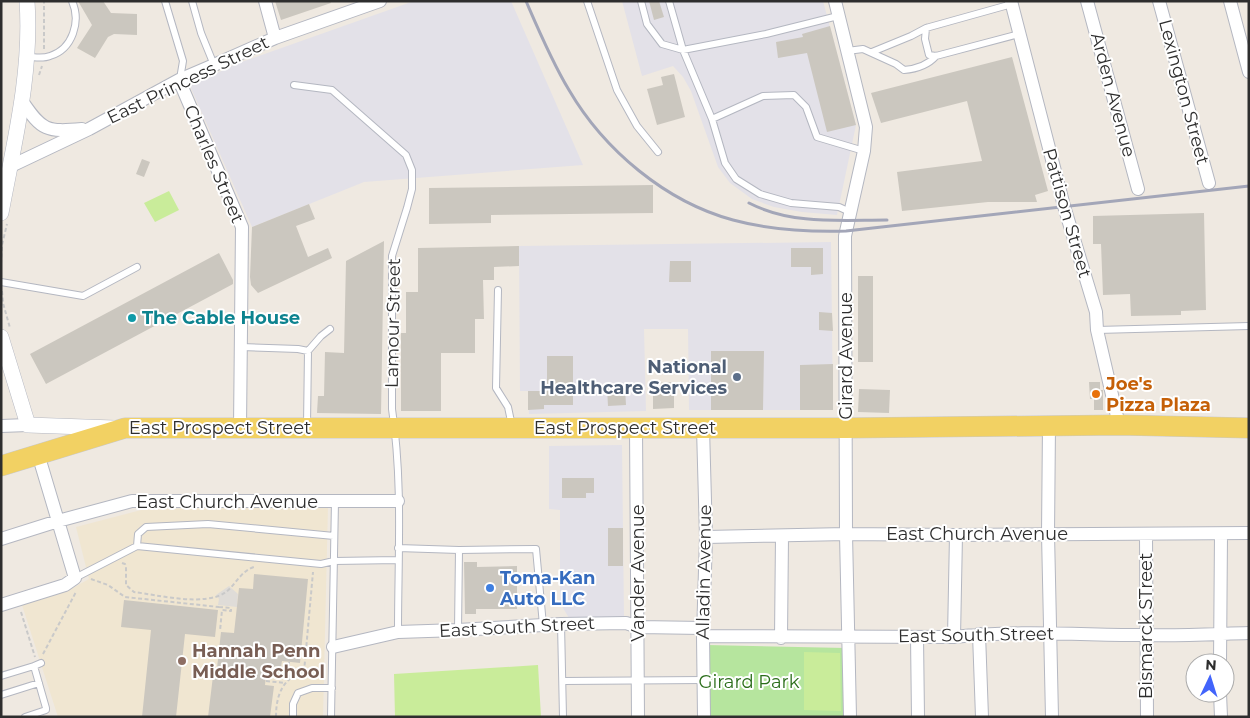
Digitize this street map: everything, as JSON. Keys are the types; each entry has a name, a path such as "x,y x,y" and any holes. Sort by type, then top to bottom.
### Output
{"main road":[{"name":"East Prospect Street","path":"125,428 846,428 1119,425 1249,428"},
{"path":"1,466 125,428"}],"street":[{"path":"1,213 6,168 22,101 27,57 27,1"},
{"path":"265,1 275,38"},
{"name":"East Princess Street","path":"6,168 89,129 179,80 275,38 380,1"},
{"name":"Girard Avenue","path":"835,1 866,127 864,151 845,236 846,534 850,717"},
{"name":"Arden Avenue","path":"1087,1 1138,189"},
{"name":"Lexington Street","path":"1159,1 1209,184"},
{"path":"1230,1 1249,72"},
{"name":"Pattison Street","path":"1011,3 1064,206 1096,312 1097,330 1119,425"},
{"name":"Charles Street","path":"179,80 242,227 240,428"},
{"path":"22,101 39,123 49,130 89,129"},
{"path":"1,337 6,368 28,425"},
{"path":"1049,425 1048,534 1052,717"},
{"name":"East Prospect Street","path":"1,426 125,428"},
{"name":"Vander Avenue","path":"636,428 638,717"},
{"name":"Alladin Avenue","path":"703,428 706,537 703,632 704,717"},
{"path":"1,605 81,580 58,521 38,454"},
{"name":"East Church Avenue","path":"1,539 58,521 132,502 398,501"},
{"name":"East Church Avenue","path":"706,537 846,534 1146,535 1249,533"},
{"path":"1220,653 1221,534"},
{"path":"954,637 956,535"},
{"name":"Bismarck STreet","path":"1146,535 1147,717"},
{"path":"781,638 782,536"},
{"name":"East South Street","path":"333,647 398,632 561,624 626,623 638,627 781,638 954,637 980,634 1051,633 1146,635 1249,633"},
{"path":"980,634 982,717"},
{"path":"917,637 918,717"},
{"path":"1220,703 1221,717"}],"lane":[{"path":"27,57 43,58 52,56 64,47 73,35 76,23 76,9 72,1"},
{"path":"165,1 183,61 179,80"},
{"path":"192,1 201,33 214,65"},
{"path":"587,1 617,90 637,126 658,152"},
{"path":"641,1 647,24 662,44 683,50 766,34 838,16"},
{"path":"669,1 683,50 712,119 724,163 736,179 760,194 790,203 839,207 850,212"},
{"path":"872,52 926,28 1011,3"},
{"path":"926,28 924,39 929,55 936,56 1019,34"},
{"path":"847,51 863,49 872,52 904,70 924,65 936,56"},
{"name":"Lamour Street","path":"294,85 332,90 406,155 412,170 412,189 408,208 392,256 392,409 395,429 398,501 398,632"},
{"path":"712,119 763,96 794,95 806,107 817,137 864,151"},
{"path":"1,282 84,296 137,267"},
{"path":"498,290 496,388 508,407 512,428"},
{"path":"1097,330 1249,326"},
{"path":"307,429 308,351 330,329"},
{"path":"241,347 308,351"},
{"path":"331,717 335,501"},
{"path":"136,546 138,534 146,527 199,524 334,536"},
{"path":"81,580 136,546 321,564 334,561 398,560"},
{"path":"398,548 459,550 536,549 543,625"},
{"path":"458,630 459,550"},
{"path":"561,624 563,717"},
{"path":"1,676 37,665 46,713 25,717"},
{"path":"563,681 704,680"},
{"path":"1,695 39,683"},
{"path":"293,717 293,704 298,693 312,688 332,688"}],"path":[{"path":"122,563 126,567 126,585 134,592 200,600 217,597 225,592 245,572 252,567 260,566"},
{"path":"304,672 313,571"},
{"path":"81,580 91,579 99,575"},
{"path":"91,579 108,585 125,597 231,608 230,611 222,610 220,631"},
{"path":"17,600 37,665"},
{"path":"289,662 290,678"},
{"path":"266,681 285,683"}],"shaded area":[{"path":"414,1 511,1 583,165 364,182 252,227 190,86 236,64"},
{"path":"622,1 823,1 856,125 837,215 774,207 752,199 730,183 718,167 691,91 683,77 673,66 642,76"},
{"path":"831,242 833,410 689,410 688,329 644,329 646,411 529,414 528,391 520,391 519,246"},
{"path":"622,445 624,617 569,618 560,603 560,510 549,509 549,446"},
{"name":"Hannah Penn Middle School","path":"328,506 323,717 58,717 22,605 67,591 89,579 76,527 145,509"},
{"path":"229,586 238,594 237,607 218,605 219,599 216,595"}],"green space":[{"path":"169,191 179,210 155,222 144,203"},
{"name":"Girard Park","path":"707,645 846,648 846,717 707,717"},
{"path":"804,652 840,653 841,711 804,710"},
{"path":"538,665 541,717 395,717 394,674"}],"building":[{"path":"78,1 103,1 111,13 137,14 137,35 114,34 108,37 95,58 77,48 92,25"},
{"path":"275,1 330,1 331,3 281,20"},
{"path":"649,1 659,1 664,17 654,20"},
{"path":"830,26 856,125 827,132 807,53 778,58 776,42 803,37 802,34"},
{"path":"1012,57 1048,191 1035,195 1037,202 988,202 902,211 897,172 982,161 967,101 881,123 871,93"},
{"path":"674,74 685,117 657,125 647,89 663,85 661,77"},
{"path":"142,159 150,162 144,177 136,174"},
{"path":"653,185 653,213 491,215 491,223 429,224 429,188"},
{"path":"309,204 315,219 296,226 308,257 328,248 332,258 258,293 251,285 250,277 252,227"},
{"path":"1204,213 1206,310 1181,311 1181,315 1131,316 1130,294 1103,295 1101,244 1093,244 1093,216"},
{"path":"384,241 381,414 317,413 318,396 324,396 325,352 344,353 346,261"},
{"path":"519,246 519,266 494,267 494,280 483,280 484,319 475,319 475,353 441,353 441,411 401,411 401,333 406,333 406,292 418,292 418,248"},
{"path":"791,248 823,248 823,274 811,275 811,267 791,267"},
{"name":"The Cable House","path":"219,253 233,280 233,284 46,384 30,354"},
{"path":"670,261 691,261 691,282 669,282"},
{"path":"858,276 873,276 873,362 858,362"},
{"path":"819,312 832,313 833,331 819,330"},
{"name":"National Healthcare Services","path":"711,351 764,351 763,410 711,410"},
{"path":"547,356 573,356 573,405 544,405 544,409 528,410 528,391 547,391"},
{"path":"833,364 833,410 800,410 800,365"},
{"path":"674,382 674,408 653,409 653,383"},
{"name":"Joe's Pizza Plaza","path":"1089,382 1100,382 1100,390 1103,390 1103,410 1094,410 1094,399 1090,399"},
{"path":"607,388 625,388 626,405 608,406"},
{"path":"859,389 890,390 889,413 858,412"},
{"path":"562,478 594,478 594,493 586,493 586,498 562,498"},
{"path":"608,528 623,528 623,566 608,566"},
{"name":"Toma-Kan Auto LLC","path":"464,562 477,562 477,567 517,566 517,609 476,609 476,614 465,614"},
{"path":"254,574 308,579 300,663 282,661 281,667 267,666 265,685 274,686 270,717 208,717 213,676 216,677 221,632 234,633 239,588 253,589"},
{"path":"124,600 218,610 215,637 185,634 176,717 142,717 151,630 121,627"}],"railway":[{"path":"526,1 546,46 569,90 583,112 600,133 639,171 661,187 684,201 708,212 733,220 789,230 846,231 1249,186"},
{"path":"749,203 765,210 799,218 816,220 887,220"}],"place":[{"name":"The Cable House","path":"132,318"},
{"name":"National Healthcare Services","path":"737,377"},
{"name":"Joe's Pizza Plaza","path":"1096,394"},
{"name":"Toma-Kan Auto LLC","path":"490,588"},
{"name":"Hannah Penn Middle School","path":"182,661"}]}
